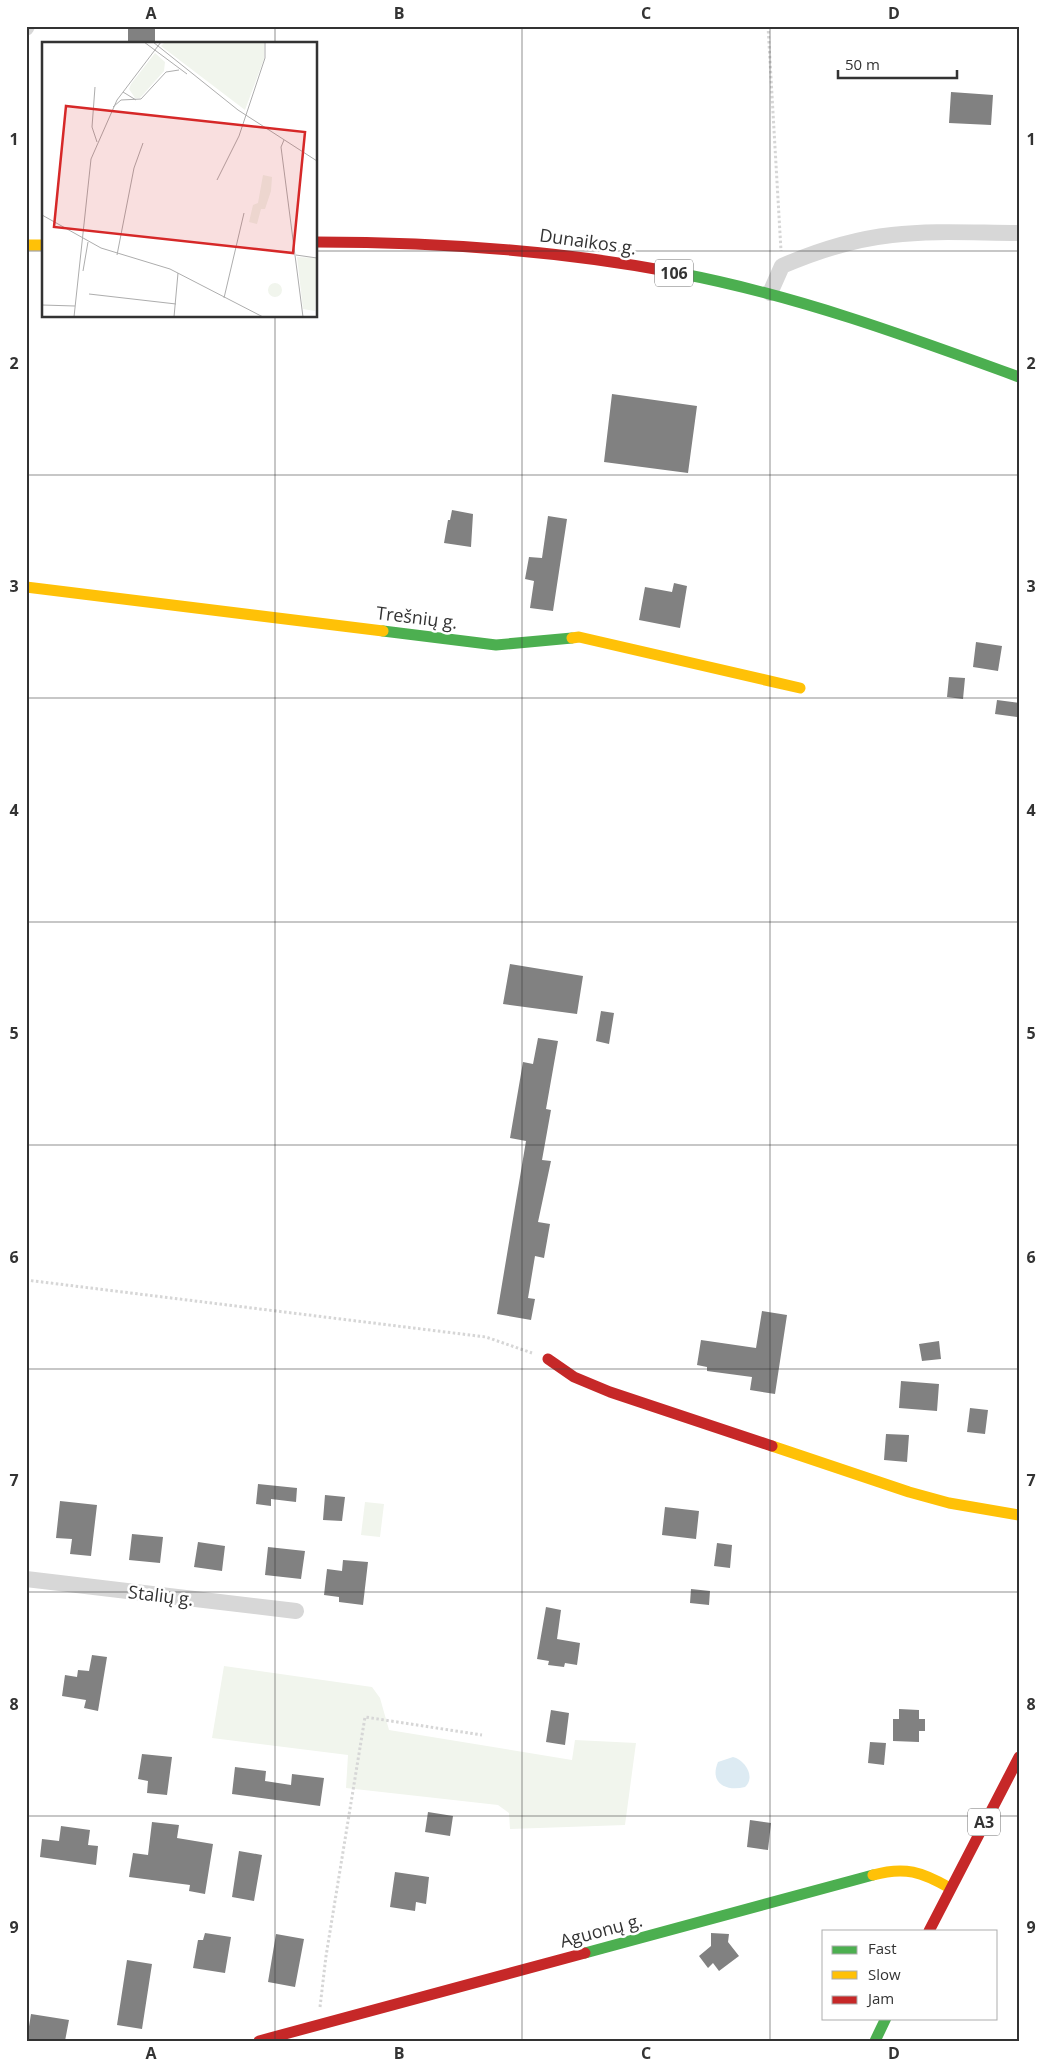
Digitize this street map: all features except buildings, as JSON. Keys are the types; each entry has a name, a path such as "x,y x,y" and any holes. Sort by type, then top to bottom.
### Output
{"main road":[{"name":"Dunaikos g.","path":"318,242 371,241 461,245 537,251 622,262 770,293 911,337 1019,377"},
{"path":"26,245 42,245"},
{"name":"Trešnių g.","path":"26,587 496,645 579,638 800,688"},
{"path":"548,1359 574,1377 610,1392 909,1492 949,1503 1019,1515"},
{"name":"A3","path":"929,1930 1019,1757"},
{"name":"Aguonų g.","path":"259,2041 892,1870 925,1874 950,1888"},
{"path":"875,2041 885,2020"}],"street":[{"path":"770,293 782,266 811,253 866,239 894,235 1019,233"},
{"name":"Stalių g.","path":"26,1579 296,1611"}],"path":[{"path":"768,26 782,266"},
{"path":"26,1280 486,1337 548,1359"},
{"path":"318,2024 326,1956 365,1717 482,1735"}],"shaded area":[{"path":"365,1502 384,1504 380,1537 361,1535"},
{"path":"224,1666 372,1687 380,1698 389,1730 572,1760 575,1740 636,1743 625,1825 510,1829 509,1813 498,1805 346,1788 348,1755 212,1738"},
{"path":"733,1757 748,1769 749,1779 745,1787 726,1787 721,1784 716,1775 718,1762"}],"traffic: fast":[{"path":"678,273 722,282 808,305 893,332 1019,377"},
{"path":"383,631 496,645 572,638"},
{"path":"585,1953 873,1875"},
{"path":"875,2041 885,2020"}],"traffic: slow":[{"path":"26,245 42,245"},
{"path":"26,587 383,631"},
{"path":"572,638 579,637 800,688"},
{"path":"772,1446 909,1492 949,1503 1019,1515"},
{"path":"873,1875 895,1871 913,1872 922,1874 950,1888"}],"traffic: jam":[{"path":"318,242 362,242 498,249 588,258 678,273"},
{"path":"548,1359 574,1377 610,1392 772,1446"},
{"path":"930,1930 1019,1757"},
{"path":"259,2041 585,1953"}]}
